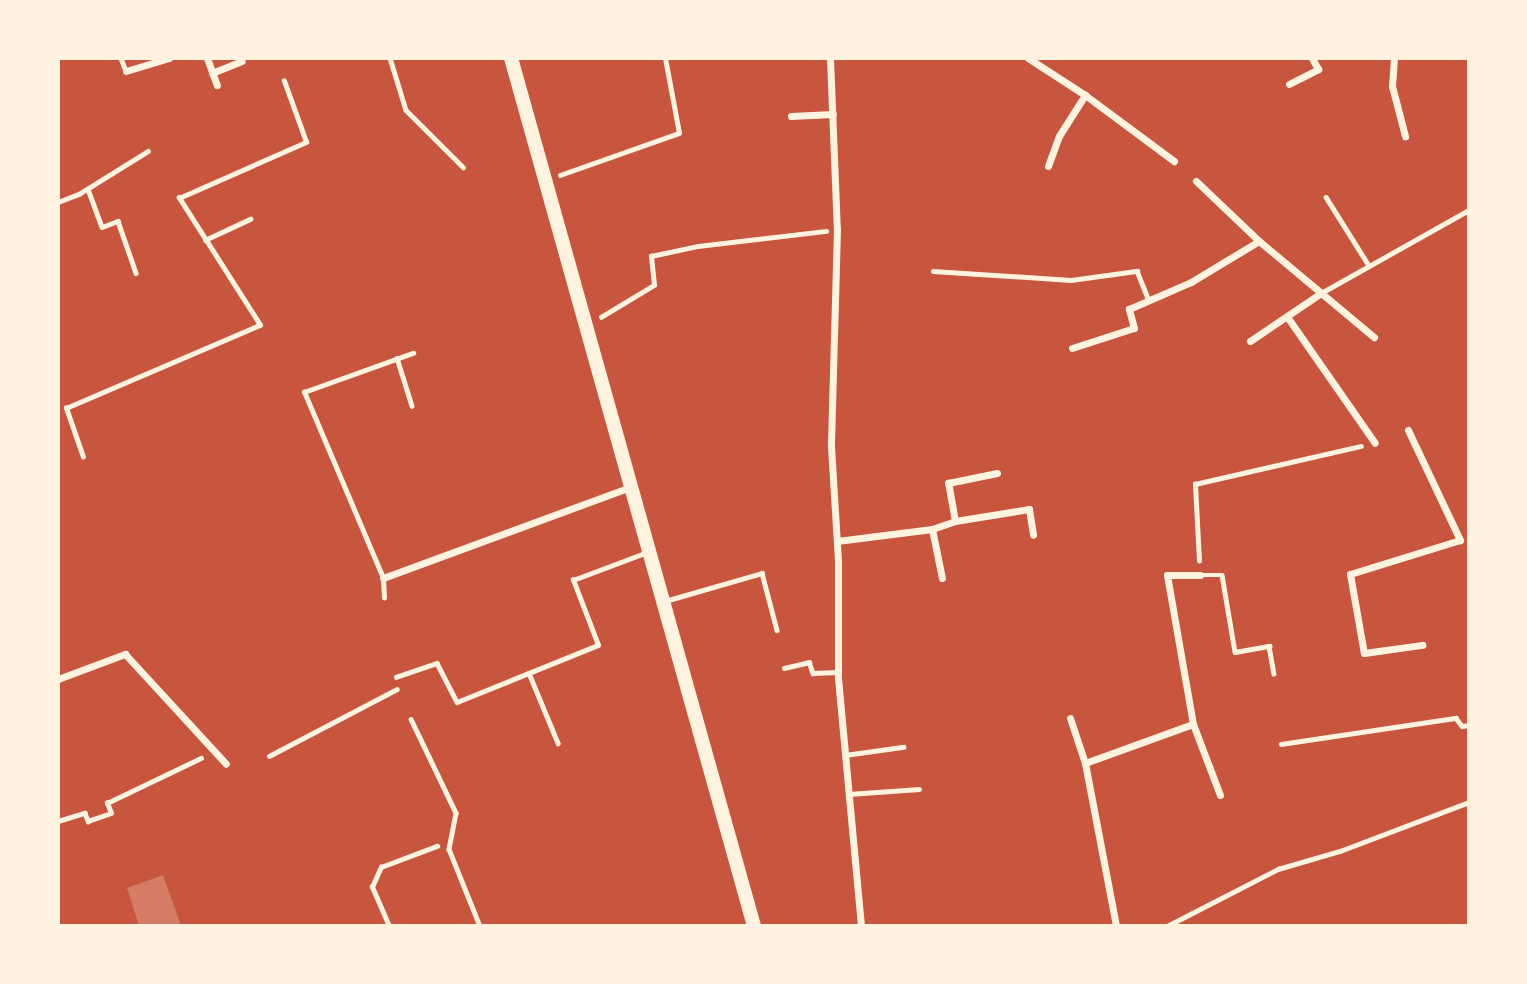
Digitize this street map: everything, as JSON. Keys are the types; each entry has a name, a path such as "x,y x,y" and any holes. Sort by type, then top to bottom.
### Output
{"main road":[{"path":"511,58 754,926"}],"street":[{"path":"126,71 169,58"},
{"path":"207,58 217,85"},
{"path":"830,58 837,229 831,446 838,671 861,926"},
{"path":"1028,58 1085,95 1174,161"},
{"path":"1289,84 1318,69 1312,58"},
{"path":"1394,58 1392,86 1405,136"},
{"path":"212,73 242,61"},
{"path":"1048,166 1059,136 1085,95"},
{"path":"791,116 833,114"},
{"path":"1196,181 1259,241 1374,337"},
{"path":"1072,348 1134,328 1129,309 1191,282 1259,241"},
{"path":"1250,341 1321,293"},
{"path":"1288,317 1375,443"},
{"path":"1408,430 1460,540 1350,574 1364,653 1422,645"},
{"path":"955,521 948,483 997,473"},
{"path":"383,578 631,486"},
{"path":"836,541 932,529 955,521 1029,509 1033,535"},
{"path":"932,529 942,578"},
{"path":"1200,575 1167,576 1193,724 1220,795"},
{"path":"58,679 125,654 226,764"},
{"path":"1070,718 1085,762 1116,926"},
{"path":"1085,762 1193,724"}],"lane":[{"path":"121,58 126,71"},
{"path":"390,58 406,110 463,166"},
{"path":"83,457 66,408 260,326 178,198 306,142 284,81"},
{"path":"58,202 88,189 148,151"},
{"path":"88,189 102,227 118,221 136,274"},
{"path":"1326,197 1368,264"},
{"path":"1321,293 1368,264 1469,210"},
{"path":"205,240 250,219"},
{"path":"933,271 1072,280 1137,271 1149,300"},
{"path":"384,598 383,578 304,392 413,353"},
{"path":"397,358 412,405"},
{"path":"396,677 437,663 457,702 598,645 573,580 649,551"},
{"path":"663,601 762,573 777,630"},
{"path":"1200,575 1222,575 1235,652 1269,646 1274,674"},
{"path":"784,668 809,662 813,673 838,671"},
{"path":"529,673 558,743"},
{"path":"269,756 397,689"},
{"path":"1281,744 1455,718 1462,726 1469,725"},
{"path":"411,719 456,813 449,849 481,926"},
{"path":"845,755 903,747"},
{"path":"849,794 919,789"}],"path":[{"path":"546,180 679,133 665,58"},
{"path":"586,326 654,285 651,257 698,246 837,229"},
{"path":"1200,575 1195,484 1375,443"},
{"path":"58,821 85,813 88,821 111,813 107,803 214,751"},
{"path":"1167,926 1278,869 1340,850 1469,802"},
{"path":"389,926 372,887 382,867 451,841"}],"building":[{"path":"163,875 181,926 139,926 127,888"}]}
